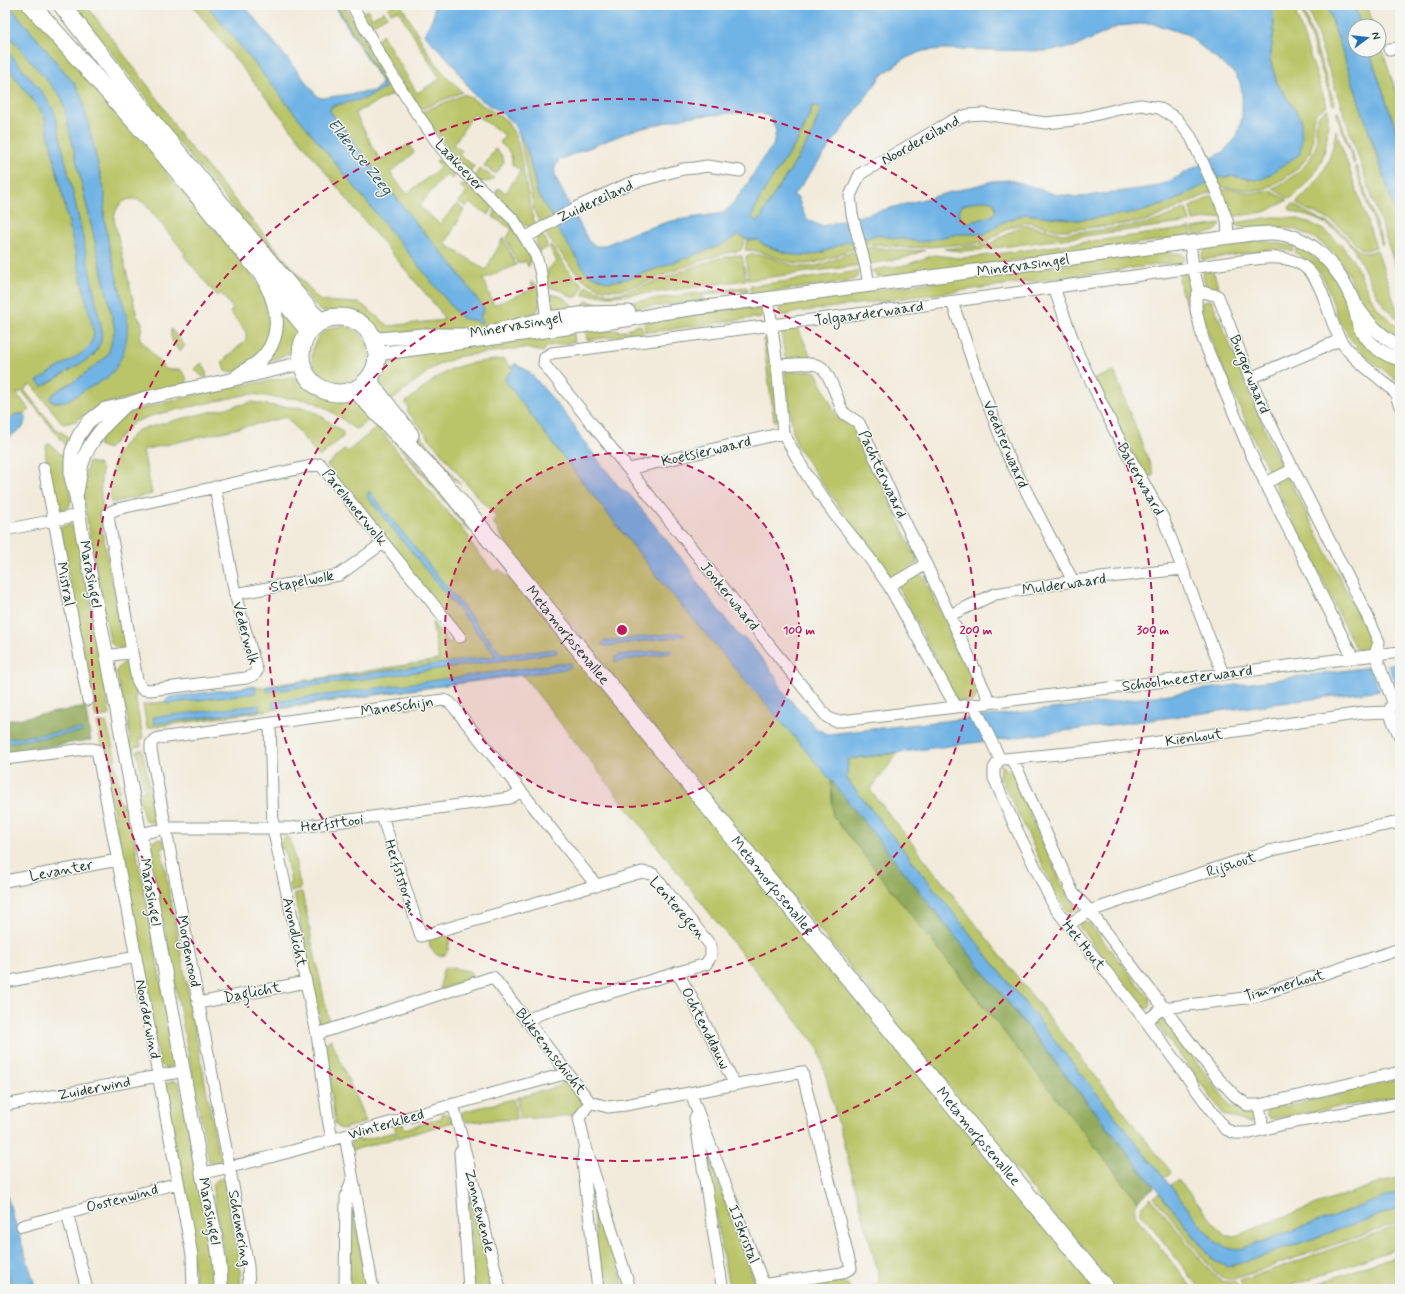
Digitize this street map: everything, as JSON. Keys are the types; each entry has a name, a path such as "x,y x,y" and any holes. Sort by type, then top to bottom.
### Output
{"main road":[{"path":"31,5 163,153 259,272 314,326"},
{"path":"62,5 154,124 311,312 314,326"},
{"path":"331,317 343,317 354,320 364,326 372,335 376,346 377,357 375,368 364,384 356,390 338,394 328,392 319,388 306,375 300,357 301,348 304,339 314,326 331,317"},
{"name":"Metamorfosenallee","path":"370,377 372,386 408,431 442,481"},
{"name":"Metamorfosenallee","path":"356,390 442,481 965,1120 1106,1289"}],"street":[{"name":"Laakoever","path":"352,5 383,60 415,111 442,149 457,166 514,220 536,256 541,274 548,324"},
{"name":"Noordereiland","path":"869,285 861,246 852,214 850,196 860,174 953,120 968,115 983,114 1046,123 1074,120 1140,105 1159,108 1176,118 1191,137 1227,220 1228,237"},
{"name":"Zuidereiland","path":"525,238 579,206 628,184 682,170 707,166 740,171"},
{"name":"Minervasingel","path":"372,335 379,339 424,335 471,334 548,324 633,319 661,313 768,298 1271,232 1302,240 1325,257 1337,270 1354,302 1376,330 1388,340 1400,346"},
{"name":"Burgerwaard","path":"1190,243 1193,267 1199,291 1196,298 1196,310 1203,339 1265,483 1353,658"},
{"name":"Tolgaarderwaard","path":"545,357 552,353 952,302 1193,267 1265,258 1278,258 1295,261 1308,269 1315,279 1340,340 1351,355 1395,391 1400,406"},
{"path":"230,380 258,362 268,350 277,330 277,316 272,298 259,272"},
{"name":"Bakerwaard","path":"1054,288 1078,354 1115,431 1163,518 1223,674"},
{"name":"Burgerwaard","path":"1199,291 1218,296 1250,378 1292,470 1373,628 1379,642 1376,657"},
{"path":"768,298 777,365 783,433 808,477 835,515 872,560 889,586 956,707"},
{"name":"Voedsterwaard","path":"952,302 983,391 1009,458 1074,581"},
{"name":"Minervasingel","path":"1354,302 1360,329 1368,341 1377,349 1390,356 1400,359"},
{"name":"Minervasingel","path":"377,357 384,353 548,324"},
{"path":"1250,378 1340,340"},
{"name":"Jonkerwaard","path":"545,357 544,364 547,370 629,469 827,717 835,721 842,721 956,707 976,709"},
{"name":"Marasingel","path":"221,1289 221,1270 107,656 71,477 71,461 72,452 79,435 88,422 105,409 146,398 302,363"},
{"name":"Pachterwaard","path":"777,365 812,364 821,366 826,373 842,410 845,414 859,423 990,702"},
{"name":"Koetsierwaard","path":"629,469 783,433"},
{"name":"Parelmoerwolk","path":"117,509 320,464 460,637"},
{"name":"Mistral","path":"44,468 88,700"},
{"path":"1265,483 1292,470"},
{"name":"Vederwolk","path":"117,509 108,513 109,522 137,680 142,689 150,690 246,678 254,675 257,671 235,594 215,487"},
{"path":"5,530 79,515"},
{"name":"Stapelwolk","path":"235,594 339,575 383,543"},
{"path":"889,586 926,564"},
{"name":"Mulderwaard","path":"950,615 995,594 1074,581 1183,569"},
{"path":"107,656 132,652"},
{"name":"Schoolmeesterwaard","path":"976,709 990,702 1353,658 1376,657 1400,652"},
{"path":"1376,657 1393,703 1400,737"},
{"name":"Maneschijn","path":"159,738 443,700 449,702 597,886"},
{"name":"Kienhout","path":"1005,759 1102,750 1363,713 1393,703"},
{"name":"Het Hout","path":"976,709 993,743 1005,759 1018,771 1073,893 1090,911 1215,1075 1234,1095 1247,1105 1259,1105 1400,1072"},
{"name":"Avondlicht","path":"270,724 273,828 317,1034 332,1140"},
{"name":"Morgenrood","path":"159,738 154,740 151,746 229,1168"},
{"name":"Noorderwind","path":"5,759 85,749 97,750 192,1255 193,1289"},
{"name":"Het Hout","path":"1005,759 994,768 994,778 1014,824 1055,908 1146,1021 1224,1129 1235,1133 1250,1133 1263,1129 1400,1103"},
{"name":"Herfsttooi","path":"140,834 166,828 292,828 510,798 520,791"},
{"name":"Herfststorm","path":"382,816 421,936"},
{"name":"Rijshout","path":"1068,925 1090,911 1269,852 1354,831 1400,822"},
{"name":"Levanter","path":"5,881 118,860"},
{"name":"Lenteregen","path":"421,936 642,872 653,874 711,946 711,956 706,964 542,1013 526,1021"},
{"name":"Timmerhout","path":"1163,1008 1253,997 1400,949"},
{"path":"5,982 136,957"},
{"name":"Ochtenddauw","path":"677,972 692,998 735,1085"},
{"name":"Bliksemschicht","path":"317,1034 493,977 590,1102 608,1106 625,1105 691,1094 802,1072"},
{"name":"Daglicht","path":"198,1003 306,982"},
{"path":"1146,1021 1163,1008"},
{"name":"Zuiderwind","path":"5,1105 184,1071"},
{"name":"Winterkleed","path":"202,1173 229,1168 332,1140 568,1072"},
{"name":"IJskristal","path":"691,1094 763,1283 768,1284 842,1273 851,1268 802,1072"},
{"name":"IJskristal","path":"691,1094 722,1285"},
{"path":"590,1102 579,1118 584,1141 630,1289"},
{"name":"Zonnewende","path":"453,1104 500,1289"},
{"path":"1259,1105 1263,1129"},
{"name":"Zonnewende","path":"460,1132 460,1156 469,1289"},
{"path":"345,1136 373,1289"},
{"path":"584,1141 583,1163 598,1289"},
{"name":"Schemering","path":"229,1168 248,1266 249,1289"},
{"path":"345,1289 346,1197 352,1178"},
{"name":"Oostenwind","path":"22,1226 178,1183"},
{"name":"Oostenwind","path":"67,1213 87,1289"}],"green space":[{"path":"9,5 24,5 159,155 167,174 205,220 220,234 268,296 273,321 267,344 256,359 237,371 225,371 223,361 246,340 246,332 230,312 233,309 221,293 217,296 184,256 185,253 145,204 134,199 124,201 117,209 114,220 137,316 142,323 140,339 165,369 180,369 186,377 187,382 186,384 104,404 93,409 76,421 63,424 31,384 24,390 55,428 67,436 69,447 67,447 22,391 17,394 30,410 22,415 16,414 5,423 5,64 44,115 94,334 91,344 82,353 38,382 42,387 93,356 101,342 82,233 54,111 42,92 5,48 5,31 62,98 115,329 109,352 105,358 78,379 64,386 50,398 52,402 106,379 127,318 109,246 104,216 105,194 81,95 74,83"},
{"path":"74,5 86,5 158,99 180,135 320,301 360,303 389,326 444,320 440,311 358,213 192,5 207,5 461,318 477,321 479,323 484,309 453,265 418,226 329,111 330,108 385,86 336,5 344,5 373,56 381,63 396,91 395,93 355,113 380,160 410,144 414,153 390,173 407,194 441,167 436,161 441,159 448,163 453,169 454,173 452,179 446,174 419,206 440,224 457,204 464,210 445,244 486,270 503,238 516,265 483,279 494,305 533,289 531,282 539,287 539,309 533,315 527,317 464,330 379,333 365,321 352,315 338,312 320,311 162,123 147,98"},
{"path":"394,5 401,5 425,47 441,70 462,92 419,110 376,42 382,34 417,93 440,79 398,10 391,13 388,8"},
{"path":"1273,5 1293,5 1327,106 1320,110 1314,118 1313,138 1310,152 1305,160 1292,173 1276,183 1257,191 1229,187 1218,188 1216,179 1218,178 1231,176 1256,180 1301,119 1277,83 1270,60 1274,30"},
{"path":"1307,5 1327,5 1400,225 1400,280"},
{"path":"1354,5 1367,5 1371,18 1358,18"},
{"path":"1303,8 1335,104 1333,105 1301,9"},
{"path":"368,10 372,18 384,11 387,16 368,27 360,14"},
{"path":"1372,58 1385,58 1400,103 1400,142"},
{"path":"465,94 506,120 513,131 518,143 531,210 536,226 531,227 524,225 496,193 498,188 506,193 521,170 512,165 509,152 500,143 505,135 474,114 453,145 462,151 459,155 474,166 470,173 459,163 422,112"},
{"path":"812,106 820,108 813,132 762,217 760,220 756,221 752,217 758,202 801,135"},
{"path":"1328,109 1327,138 1322,160 1310,178 1290,199 1273,189 1298,172 1310,159 1317,141 1317,119 1319,115"},
{"path":"1336,112 1338,112 1355,163 1354,164"},
{"path":"1336,130 1376,247 1366,250 1361,249 1336,224 1296,203 1312,187 1324,171 1331,153"},
{"path":"519,133 527,150 538,195 553,216 540,224 534,210"},
{"path":"495,149 501,154 504,162 496,174 484,166"},
{"path":"1355,167 1357,167 1383,244 1381,244"},
{"path":"480,168 494,178 491,181 479,182 474,177"},
{"path":"1209,182 1212,192 1150,220 1133,223 1057,230 1029,222 1011,227 987,241 973,244 908,248 875,244 866,245 864,239 875,235 922,242 957,234 984,234 1001,223 1025,214 1077,220 1140,212 1169,203"},
{"path":"460,186 470,186 493,206 489,215 469,203 466,207 459,202 467,192"},
{"path":"1228,189 1253,193 1269,190 1288,200 1264,212 1231,217 1220,191"},
{"path":"1214,195 1222,217 1193,221 1190,207"},
{"path":"988,200 994,202 996,210 992,216 972,222 961,222 959,211 963,205"},
{"path":"1294,204 1337,229 1359,251 1365,253 1377,250 1400,320 1382,303 1352,247 1344,237 1313,218 1290,210 1289,207"},
{"path":"1186,208 1190,222 979,250 960,251 944,249 985,245 1021,226 1032,226 1062,234 1099,230 1150,223"},
{"path":"496,210 510,222 530,255 531,261 528,267 526,261 518,264 506,239 512,229 493,217"},
{"path":"1273,217 1292,218 1308,222 1334,238 1342,246 1354,263 1377,308 1400,328 1400,340 1372,317 1338,258 1323,244 1297,230 1274,227 1245,228 1237,226 1233,223"},
{"path":"557,224 608,282 631,278 721,245 738,234 745,239 741,250 702,261 645,283 616,290 602,289 589,283 576,272 550,240 544,231"},
{"path":"1221,224 1217,230 1213,232 1195,236 1193,228"},
{"path":"1191,228 1192,236 884,278 875,275 872,272 872,270 906,265 934,255 958,258 974,257"},
{"path":"541,233 546,240 547,248 539,252 536,245 537,237"},
{"path":"748,240 758,240 764,245 792,255 824,252 848,240 857,242 858,247 824,260 805,264 790,262 761,252 745,250"},
{"path":"1257,240 1294,246 1293,251 1274,249 1202,260 1202,253 1212,248 1211,245"},
{"path":"549,246 552,246 570,273 583,285 578,296 573,298 561,290 551,288 547,284 548,271 557,262"},
{"path":"874,247 907,251 925,250 904,258 869,264 866,248"},
{"path":"1297,247 1308,252 1329,271 1342,292 1353,318 1400,364 1400,381 1397,382 1362,352 1352,341 1339,320 1325,281 1314,266 1306,259 1295,253"},
{"path":"858,250 862,265 748,280 746,256 761,255 798,267 806,267 826,263"},
{"path":"1171,251 1172,254 1178,253 1183,255 1184,259 1179,265 1172,263 780,315 779,308 781,306 788,305 788,301"},
{"path":"735,255 742,256 745,280 660,292 611,296 582,295 586,286 613,294 632,290 700,264"},
{"path":"860,271 855,278 847,282 752,294 750,289 751,286"},
{"path":"1213,271 1220,291 1212,290 1205,283 1203,272"},
{"path":"1181,273 1187,275 1190,280 1197,327 1181,291 1179,276"},
{"path":"747,287 748,292 742,292 742,290 703,295 703,301 661,306 581,310 586,301 602,304 628,302"},
{"path":"548,295 561,296 571,304 572,311 557,311 552,306"},
{"path":"1207,300 1212,301 1270,442 1363,623 1370,629 1373,641 1368,649 1361,651 1355,648 1311,555 1296,529 1250,431 1202,319 1201,303"},
{"path":"749,306 750,310 757,309 763,312 761,318 645,332 644,321"},
{"path":"279,307 298,323 300,334 298,344 293,352 259,365"},
{"path":"641,325 643,333 587,340 585,328 598,327 600,332 619,330 619,332 629,330 629,328 633,328 633,326"},
{"path":"335,326 347,326 362,334 370,349 370,361 362,376 347,384 335,384 320,376 312,361 312,349 320,334"},
{"path":"797,326 811,357 787,359 785,357 782,336 785,329"},
{"path":"171,329 185,346 179,351 172,341"},
{"path":"573,330 575,342 547,346 543,352 524,348 461,356 440,364 431,369 390,402 381,384 380,374 385,364 391,357"},
{"path":"769,338 780,420 774,421 763,339"},
{"path":"504,359 514,370 507,375 505,380 559,452 668,590 831,780 833,816 1138,1201 1135,1209 1137,1218 1193,1289 1117,1289 1107,1280 612,677 605,665 587,643 516,559 493,522 496,517 469,487 407,411 409,408 405,403 447,371 473,363","holes":["670,649 671,652 669,653 615,657"]},
{"path":"202,363 205,368 206,378 201,376 194,369"},
{"path":"1114,371 1154,475 1146,478 1091,380"},
{"path":"785,372 816,372 838,419 854,424 918,563 894,578 848,519 797,446 793,433"},
{"path":"297,377 319,394 337,398 351,398 358,401 375,415 357,429 326,408 311,401 248,394 154,415 134,422 108,449 98,445 108,429 119,420 136,410 214,390"},
{"path":"252,402 273,406 306,408 320,415 343,432 343,437 319,457 287,417 143,450 152,494 111,503 110,481 116,456 122,446 138,430"},
{"path":"402,413 461,485 437,463 421,444 401,414"},
{"path":"376,428 379,428 413,471 470,538 468,540 494,572 499,569 529,597 1097,1289 870,1289 880,1280 818,1047 730,939 522,674 147,728 143,705 439,660 432,622 449,643 455,638 327,465 345,449 347,452"},
{"path":"384,428 449,500 469,531"},
{"path":"50,443 60,454 67,456 71,501 69,507 64,510 59,510 56,507 49,476 45,451 47,445"},
{"path":"88,462 98,464 102,470 101,490 105,521 101,525 122,633 127,636 126,647 123,648 116,647 110,641 86,514 83,491"},
{"path":"69,524 77,530 110,715 96,718 60,528"},
{"path":"918,573 924,577 979,693 973,701 957,701 898,586"},
{"path":"124,662 130,662 137,690 135,697 143,738 140,739 141,746 134,747 134,752 131,753 128,719 116,672"},
{"path":"85,707 91,740 5,753 5,721"},
{"path":"106,722 116,759 114,759 120,791 117,792 120,803 122,803 123,807 128,806 176,1063 171,1067 165,1068 160,1064 97,723"},
{"path":"142,749 155,814 160,813 160,818 154,822 144,819 138,792 144,791 137,751"},
{"path":"898,753 870,790 1171,1172 1164,1178 847,779 848,759"},
{"path":"1001,764 1014,776 1039,835 1068,897 1077,908 1068,913 1056,896 1023,823 1000,777"},
{"path":"831,780 1154,1187 1138,1201 833,816"},
{"path":"285,837 291,840 301,889 290,892 288,883 291,882 284,848 280,849 280,843"},
{"path":"158,839 163,840 166,847 161,848 218,1152 223,1152 223,1158 216,1162 209,1161 149,848 152,842"},
{"path":"302,892 312,940 301,943 299,935 302,934 294,894"},
{"path":"1079,922 1088,922 1150,999 1151,1005 1148,1009 1143,1007 1080,928"},
{"path":"444,934 448,935 450,938 448,950 445,955 439,956 431,949 429,941 430,939"},
{"path":"312,942 330,1026 323,1028 319,1025 317,1019 320,1018 314,990 311,991 309,983 312,981 304,944"},
{"path":"447,967 469,971 472,975 471,979 441,989 443,970"},
{"path":"1162,1017 1231,1107 1253,1111 1253,1120 1251,1123 1224,1115 1156,1023"},
{"path":"331,1039 366,1122 343,1129 339,1128 335,1123 325,1046"},
{"path":"1400,1079 1400,1095 1380,1100 1271,1119 1266,1116 1266,1110 1283,1103 1284,1107"},
{"path":"564,1080 569,1082 583,1101 583,1104 576,1115 519,1119 516,1098 560,1086"},
{"path":"174,1081 179,1083 214,1262 215,1289 197,1289 166,1088 167,1083"},
{"path":"513,1099 516,1119 467,1122 462,1117 462,1112"},
{"path":"441,1113 449,1115 453,1122 398,1138 394,1125 403,1124 404,1129 442,1118"},
{"path":"394,1132 396,1138 350,1151 351,1142 355,1138 358,1137 359,1141"},
{"path":"706,1149 757,1288 839,1278 840,1281 844,1281 845,1284 848,1284 850,1289 720,1289 729,1287 703,1150"},
{"path":"588,1164 625,1289 601,1289"},
{"path":"467,1173 496,1289 474,1289"},
{"path":"1400,1176 1400,1192 1244,1248 1235,1249 1226,1248 1212,1238 1196,1220 1170,1185 1178,1179 1225,1236 1235,1236 1304,1209"},
{"path":"224,1178 230,1186 225,1187 240,1267 241,1289 227,1289 225,1261 212,1185 217,1180"},
{"path":"1159,1193 1214,1261 1249,1261 1400,1208 1400,1222 1234,1279 1229,1279 1222,1278 1216,1274 1154,1197"},
{"path":"1151,1198 1211,1272 1221,1281 1236,1283 1240,1289 1200,1289 1141,1213 1142,1206"},
{"path":"352,1202 367,1289 349,1289 349,1203"},
{"path":"1400,1225 1400,1247 1282,1289 1243,1289 1240,1281"},
{"path":"1400,1254 1400,1289 1302,1289"},
{"path":"5,1266 14,1289 5,1289"}],"water":[{"path":"5,5 9,5 74,83 81,95 105,194 104,216 109,246 127,318 127,335 124,352 111,374 72,398 62,402 52,402 50,398 54,393 78,379 105,358 109,352 115,329 62,98 5,31"},
{"name":"Eldense Zeeg","path":"207,5 244,5 318,97 322,98 374,91 382,84 381,81 341,16 336,5 385,86 385,88 364,99 332,106 330,111 418,226 453,265 484,309 480,317 483,321 479,324 477,321 461,318"},
{"path":"434,5 1273,5 1274,30 1270,60 1277,83 1301,119 1302,140 1300,154 1263,179 1256,180 1231,176 1218,178 1169,203 1140,212 1077,220 1025,214 1001,223 985,234 957,234 922,242 875,235 852,243 848,241 822,252 807,255 790,254 780,251 758,240 748,240 738,234 721,245 631,278 608,282 587,274 558,230 557,224 538,195 527,150 513,123 504,115 474,95 453,64 424,35 434,15","holes":["1150,23 1186,34 1235,74 1240,83 1242,94 1242,117 1237,137 1223,152 1170,181 1153,187 1080,197 1054,194 1011,180 993,181 822,226 808,219 803,213 798,198 793,195 882,75 904,59 923,51 941,49 1044,51 1075,47 1119,26","812,106 820,108 812,134 768,204 760,220 756,221 752,217 758,202 792,149 807,121","732,113 760,113 770,117 776,131 773,146 763,158 748,183 731,206 723,213 671,221 633,233 603,246 596,246 589,242 558,183 555,170 558,162 561,159 631,131 687,117","988,200 994,202 996,210 992,216 972,222 961,222 959,211 963,205"]},
{"path":"1327,5 1354,5 1358,18 1347,18 1347,58 1372,58 1400,142 1400,225"},
{"path":"5,48 42,92 54,111 82,233 102,331 101,342 93,356 42,387 37,381 82,353 91,344 94,333 44,115 5,64"},
{"path":"516,363 518,366 527,370 534,377 574,425 578,434 620,488 630,495 689,568 698,584 739,636 746,639 777,678 783,692 817,729 828,734 1095,704 1400,663 1400,693 1397,688 848,759 847,779 1214,1241 1228,1248 1244,1248 1400,1192 1400,1208 1249,1261 1227,1267 1214,1261 831,780 668,590 559,452 505,380 507,375 513,370 511,367"},
{"path":"16,414 23,414 27,420 24,421 24,426 5,441 5,423"},
{"path":"369,491 502,655 556,649 557,653 267,692 266,687 496,656 367,497"},
{"path":"678,633 684,634 684,636 606,646 602,645 605,641"},
{"path":"670,649 672,652 669,653 615,662 615,657 620,655"},
{"path":"571,663 571,667 567,669 273,708 272,702 548,665"},
{"path":"255,686 256,693 166,704 166,700 170,697"},
{"path":"259,705 260,710 154,724 153,717"},
{"path":"81,729 82,732 5,743 5,739"},
{"path":"5,1190 36,1289 14,1289 5,1266"}],"pier":[{"path":"1386,663 1400,694 1398,694 1396,690 1381,692 1369,665"}]}
